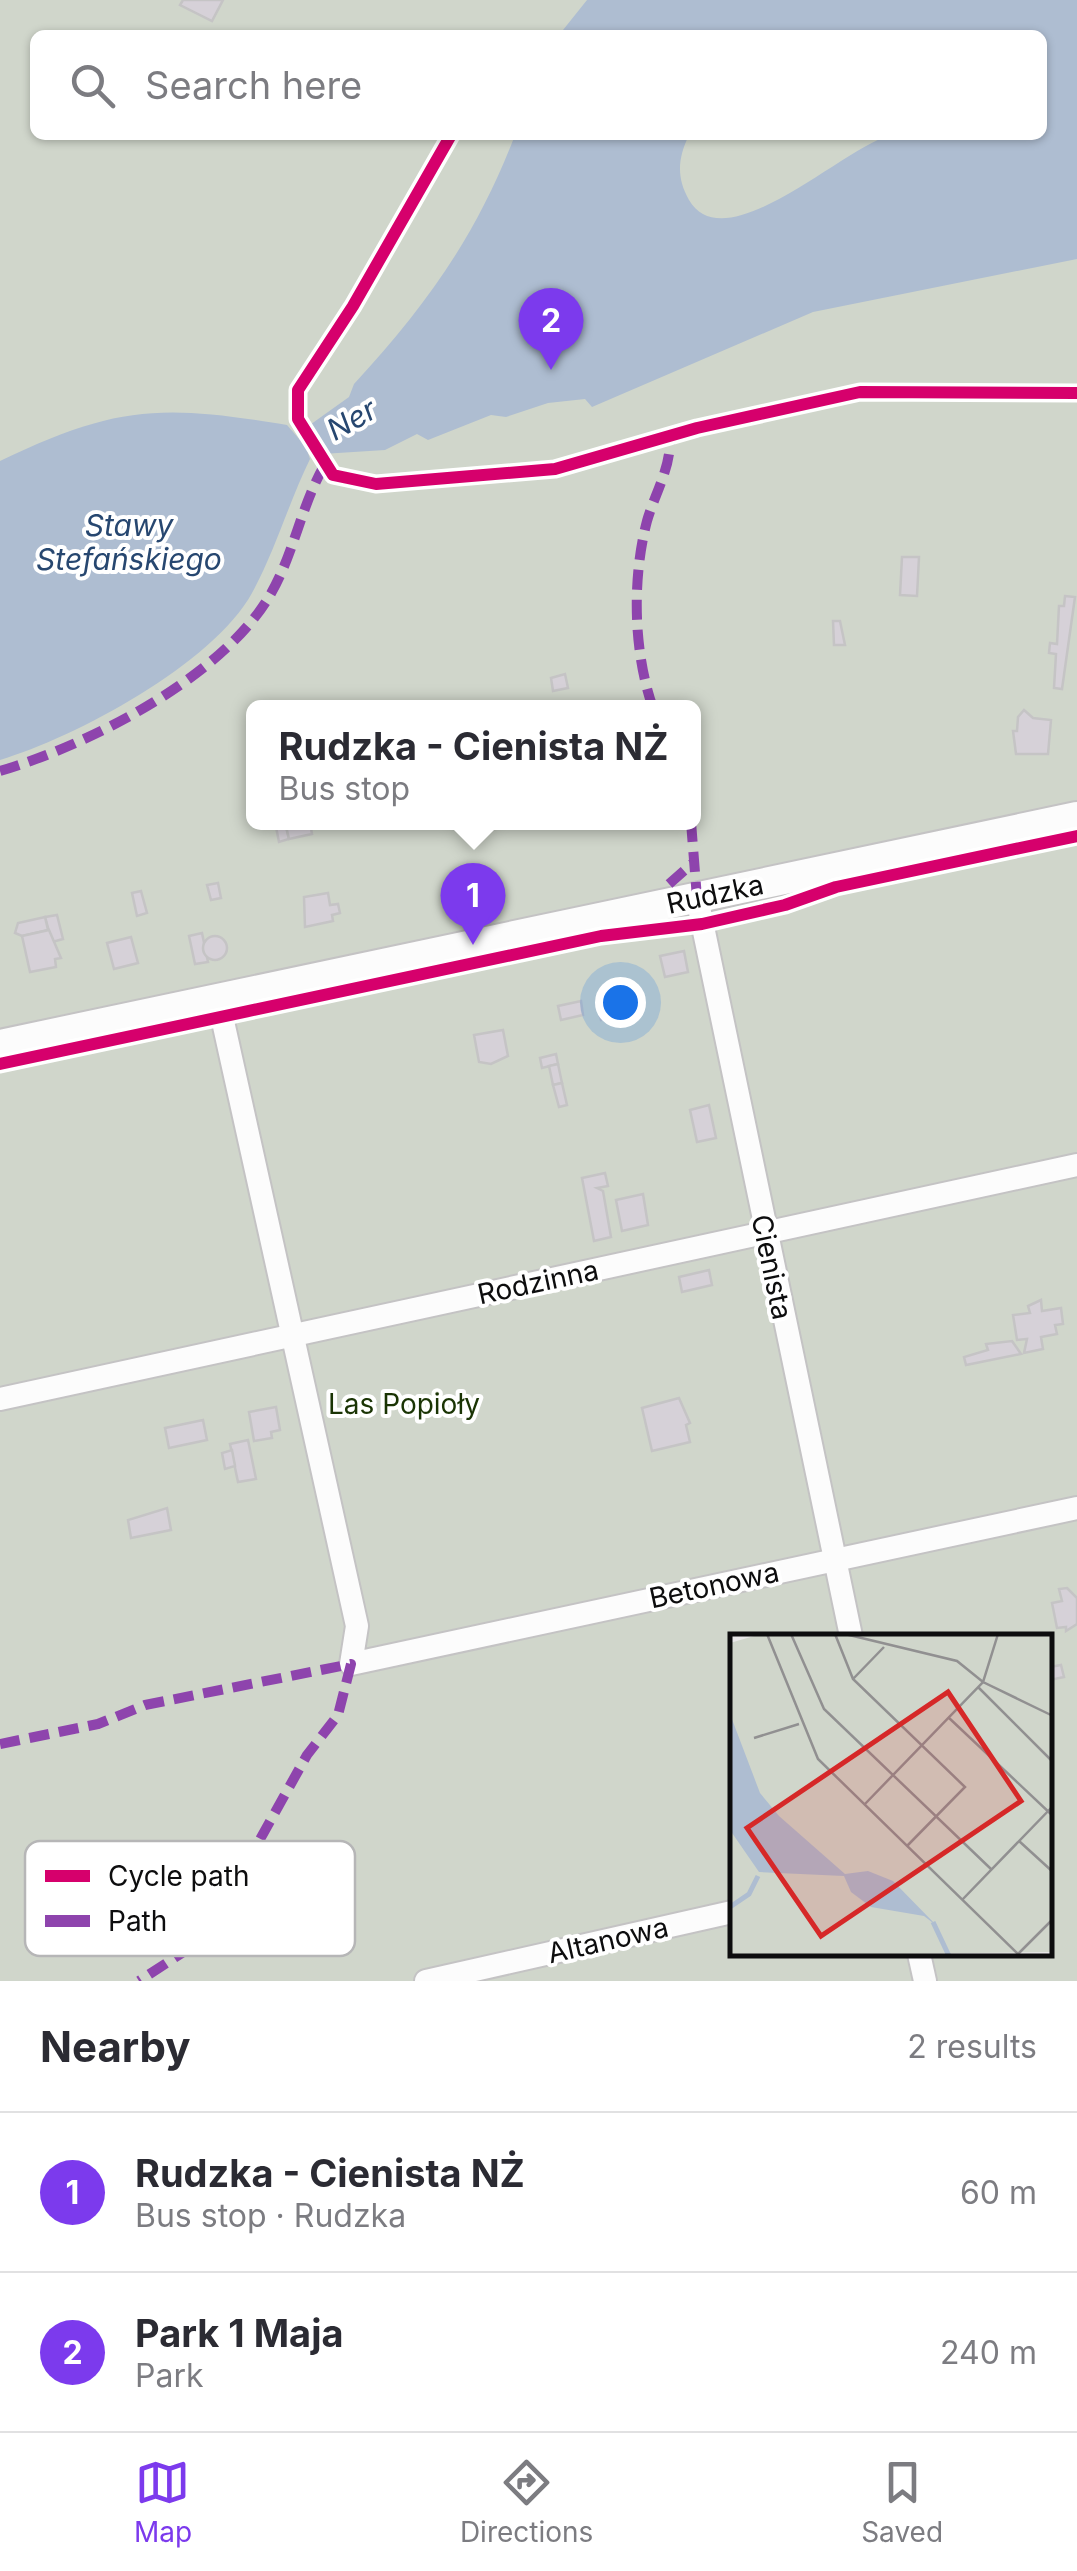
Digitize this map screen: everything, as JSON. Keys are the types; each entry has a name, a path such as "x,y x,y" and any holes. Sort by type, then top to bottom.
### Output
{"street":[{"name":"Rudzka","path":"0,1045 1077,817"},
{"name":"Cienista","path":"697,898 851,1634"},
{"path":"218,999 294,1335"},
{"name":"Rodzinna","path":"0,1398 1077,1165"},
{"name":"Betonowa","path":"294,1335 357,1626 350,1664 1077,1508"},
{"name":"Altanowa","path":"426,1981 730,1912"},
{"path":"920,1956 925,1981"}],"green space":[{"name":"Las Popioły","path":"0,0 1077,0 1077,1981 0,1981"}],"water":[{"name":"Stawy Stefańskiego","path":"587,0 1077,0 1077,259 813,312 592,407 585,399 548,403 506,417 491,415 428,440 417,434 385,450 322,454 318,448 308,453 310,459 252,593 207,646 103,716 0,760 0,461 76,429 140,414 172,412 244,418 287,425 300,440 310,434 307,427 349,397 354,384 427,297 484,205 513,140 687,140 680,168 689,200 706,216 729,218 786,195 879,140 1047,140 1047,30 563,30"}],"building":[{"path":"183,0 223,0 212,21 180,5"},
{"path":"902,557 919,557 917,596 900,595"},
{"path":"1065,596 1075,597 1062,689 1054,688 1056,654 1049,653 1050,643 1057,644 1059,606 1064,606"},
{"path":"833,621 840,621 845,645 834,645"},
{"path":"565,674 568,688 553,691 551,678"},
{"path":"1024,710 1033,718 1051,720 1048,754 1016,754 1013,731 1017,731 1018,717"},
{"path":"277,830 287,830 289,839 279,842"},
{"path":"287,830 311,830 312,834 289,839"},
{"path":"218,883 221,898 211,900 207,885"},
{"path":"141,891 147,913 137,916 132,893"},
{"path":"328,893 330,905 338,904 340,913 332,915 333,921 305,927 304,897"},
{"path":"57,915 63,939 52,942 45,917"},
{"path":"45,917 48,930 22,936 15,933 18,923"},
{"path":"49,930 61,958 55,959 56,967 30,972 22,936"},
{"path":"202,933 208,962 195,964 189,936"},
{"path":"215,936 224,939 224,957 215,960 206,957 203,948 206,939"},
{"path":"131,937 138,963 114,969 107,943"},
{"path":"684,951 688,972 665,977 660,956"},
{"path":"581,1001 583,1015 561,1020 558,1006"},
{"path":"609,1003 613,1017 601,1020 597,1006"},
{"path":"503,1030 508,1056 491,1064 479,1062 474,1035"},
{"path":"556,1054 558,1064 542,1068 540,1058"},
{"path":"558,1064 562,1083 553,1085 549,1066"},
{"path":"562,1083 567,1105 559,1107 553,1085"},
{"path":"709,1105 716,1138 697,1142 690,1110"},
{"path":"605,1173 608,1186 597,1188 603,1191 611,1237 594,1241 582,1178"},
{"path":"643,1194 648,1225 622,1231 616,1200"},
{"path":"709,1270 712,1285 682,1292 679,1277"},
{"path":"1041,1300 1042,1311 1061,1308 1063,1324 1055,1325 1057,1334 1041,1337 1043,1349 1024,1353 1027,1339 1017,1340 1013,1315 1030,1313 1028,1306"},
{"path":"1012,1341 1021,1354 966,1365 964,1357 988,1350 986,1344"},
{"path":"679,1398 690,1423 686,1425 690,1442 652,1451 642,1408"},
{"path":"276,1407 280,1430 271,1432 272,1438 254,1441 249,1412"},
{"path":"203,1420 207,1440 169,1448 165,1428"},
{"path":"248,1440 256,1479 238,1482 230,1444"},
{"path":"232,1450 235,1466 225,1469 222,1453"},
{"path":"167,1508 171,1530 131,1538 128,1520"},
{"path":"1067,1588 1077,1598 1077,1624 1066,1631 1066,1627 1057,1628 1052,1603 1062,1601 1059,1589"},
{"path":"1061,1665 1064,1677 1052,1680 1052,1667"}],"marked path":[{"path":"650,700 638,639 637,590 647,521 669,454 669,431"},
{"path":"0,771 110,727 148,706 217,657 245,629 276,584 324,466 320,460"},
{"path":"692,830 697,898"},
{"path":"669,884 694,862"},
{"path":"0,1744 98,1724 145,1705 351,1664 338,1715 307,1755 259,1841"},
{"path":"139,1981 177,1956"}],"cycle path":[{"path":"448,140 353,306 298,390 298,419 333,475 376,484 555,469 697,428 860,392 1077,393"},
{"path":"0,1064 601,936 702,924 785,905 836,887 1077,836"}],"place":[{"name":"Park 1 Maja","path":"551,370"},
{"name":"Rudzka - Cienista NŻ","path":"473,945"}],"water label":[{"name":"Ner","path":"352,420"}]}
